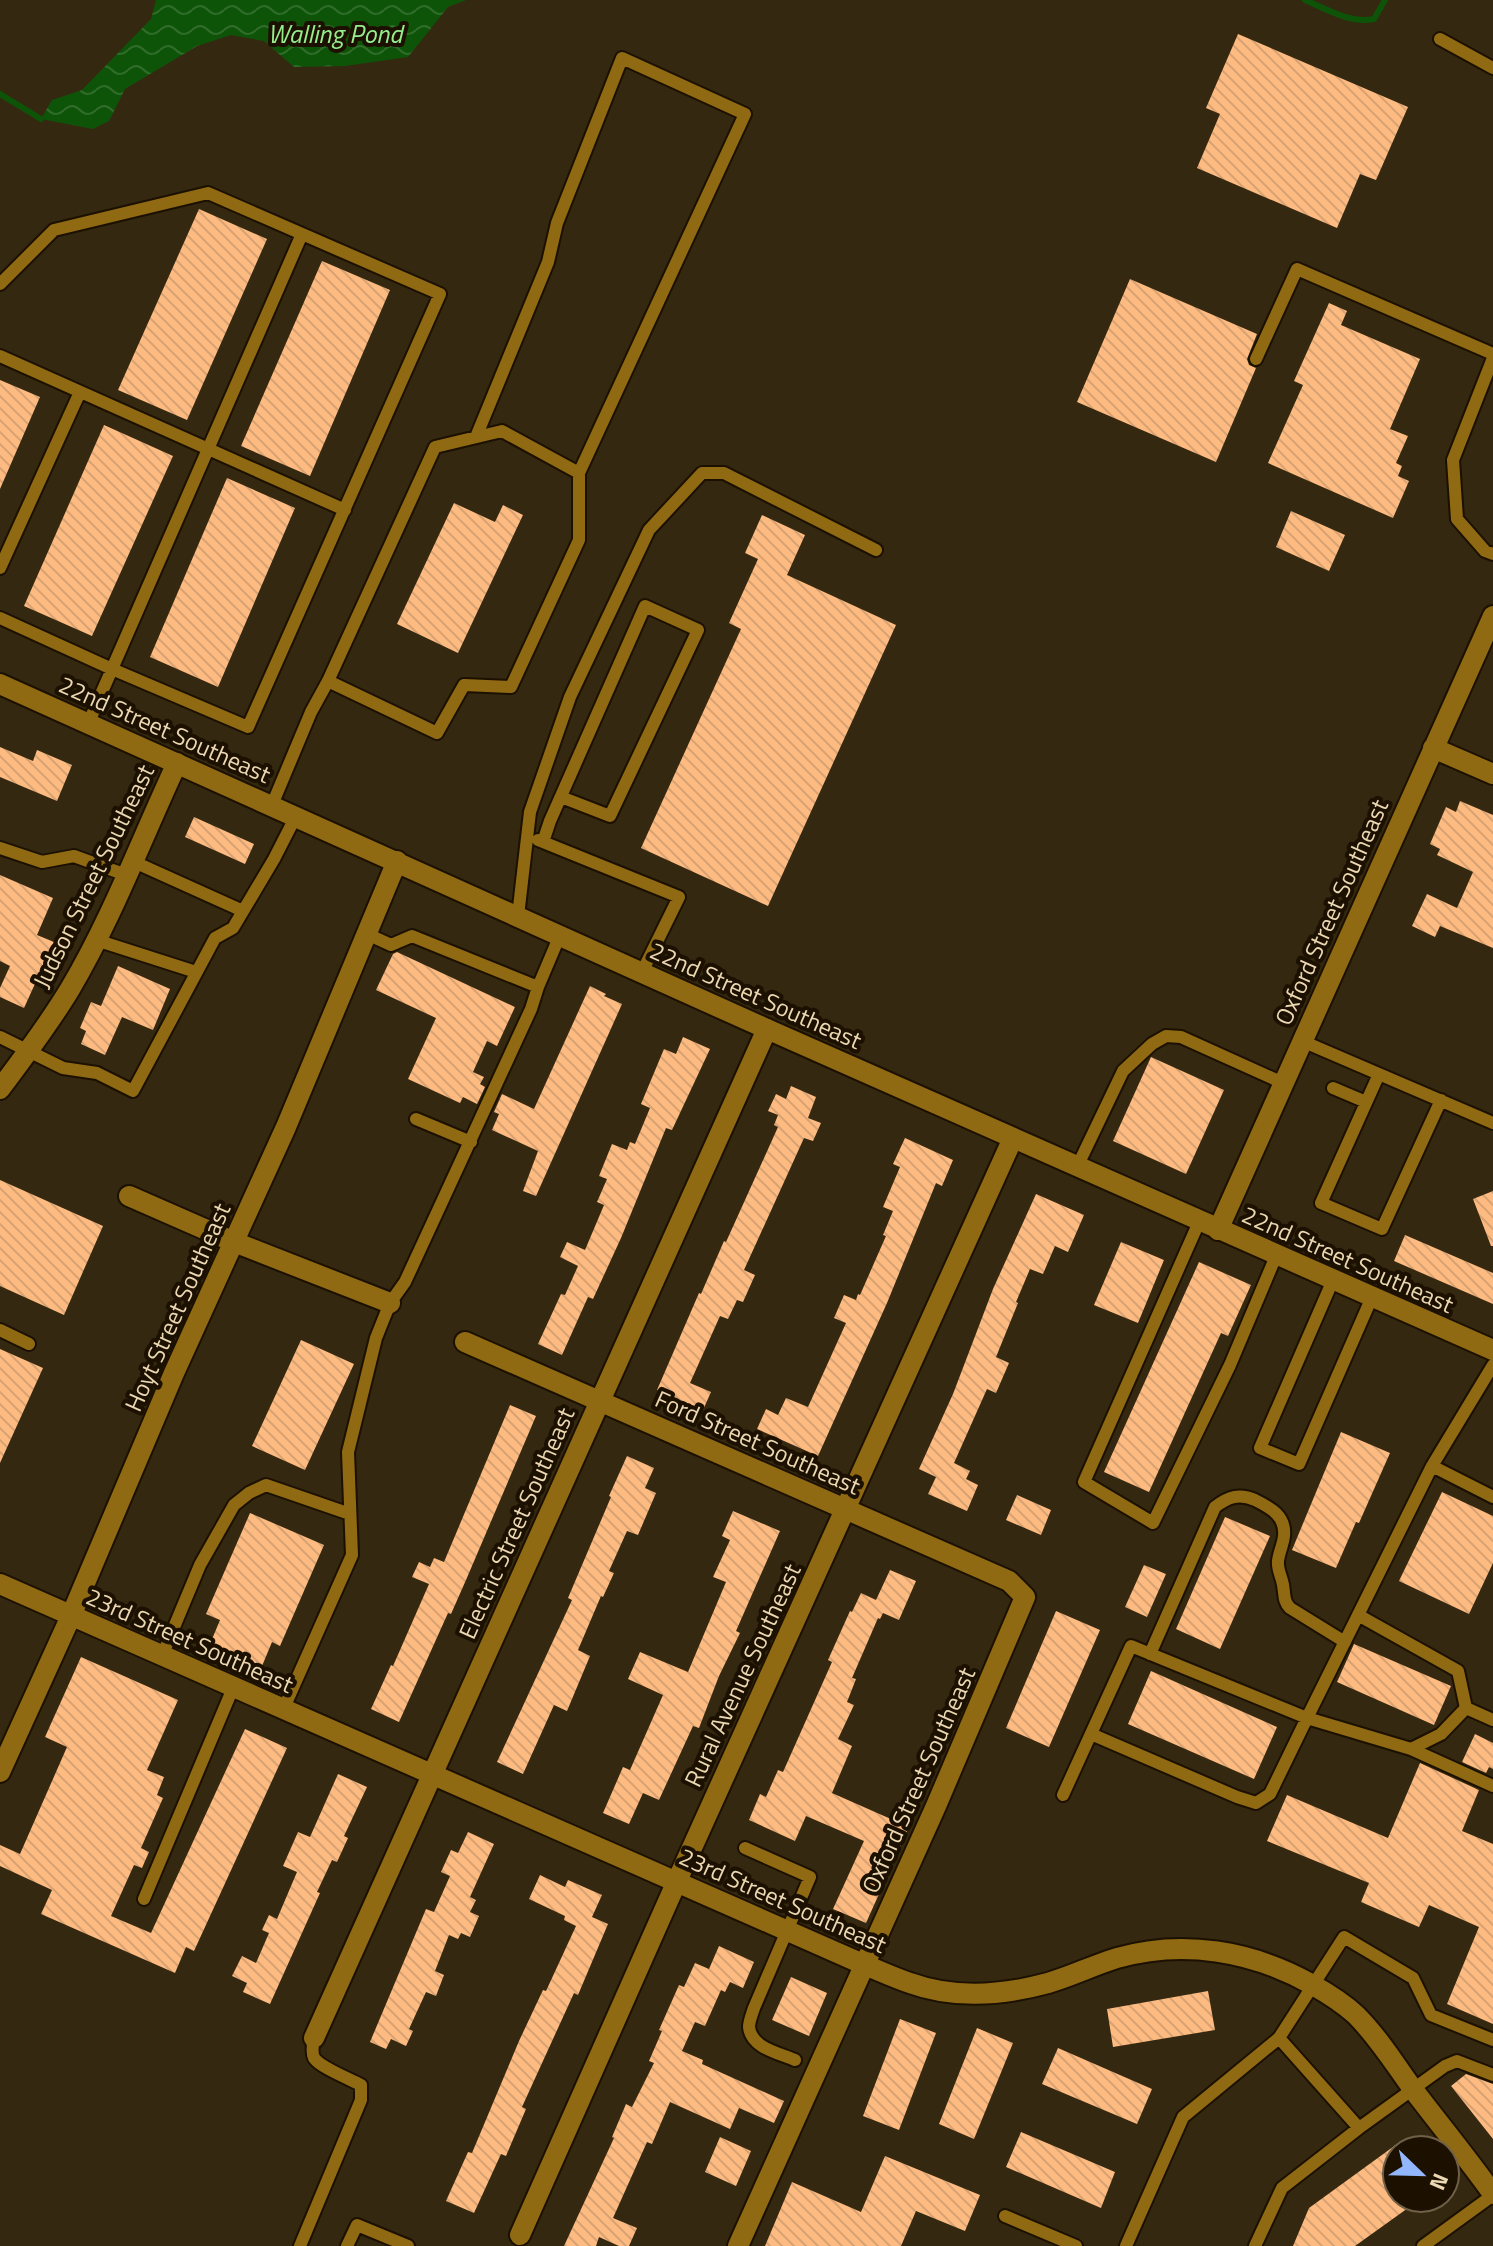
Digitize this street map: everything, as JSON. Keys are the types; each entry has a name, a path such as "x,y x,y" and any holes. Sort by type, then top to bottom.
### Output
{"street":[{"name":"Oxford Street Southeast","path":"1208,1226 1283,1083 1493,616"},
{"name":"22nd Street Southeast","path":"0,684 1208,1226 1493,1350"},
{"path":"1433,748 1493,774"},
{"name":"Judson Street Southeast","path":"0,1089 70,989 96,940 177,763"},
{"name":"Hoyt Street Southeast","path":"0,1772 71,1616 174,1373 286,1127 397,861"},
{"name":"Electric Street Southeast","path":"314,2038 767,1029"},
{"name":"Rural Avenue Southeast","path":"520,2235 1013,1138"},
{"path":"129,1196 234,1242 390,1303"},
{"name":"Ford Street Southeast","path":"465,1342 1009,1581 1025,1597"},
{"name":"23rd Street Southeast","path":"0,1584 912,1984 941,1991 976,1994 1012,1991 1153,1950 1194,1948 1231,1953 1267,1963 1337,1999 1355,2015 1379,2042 1493,2194"},
{"name":"Oxford Street Southeast","path":"738,2246 936,1806 1025,1597"}],"lane":[{"path":"1440,39 1493,68"},
{"path":"328,681 437,733 464,685 511,687 579,540 579,473 745,114 622,58 557,223 548,262 476,437"},
{"path":"0,284 54,230 208,193 440,294 248,727 0,618"},
{"path":"88,724 302,234"},
{"path":"1256,359 1297,269 1493,356 1453,460 1457,519 1485,551 1493,554"},
{"path":"0,356 345,510"},
{"path":"0,568 80,392"},
{"path":"272,805 311,712 435,447 502,431 579,473"},
{"path":"518,916 530,809 570,697 649,530 702,473 724,473 876,550"},
{"path":"543,842 561,797 645,606 698,630 610,816 561,797"},
{"path":"0,1037 63,1068 97,1073 133,1091 215,938 233,928 296,816"},
{"path":"527,836 679,897 642,972"},
{"path":"0,848 42,862 74,856 129,868 243,911"},
{"path":"367,934 391,945 412,936 538,987"},
{"path":"283,1710 352,1555 348,1452 376,1338 390,1303 405,1282 471,1142 531,1009 560,935"},
{"path":"96,940 196,972"},
{"path":"1077,1167 1123,1071 1152,1044 1166,1036 1181,1037 1283,1083"},
{"path":"1302,1041 1493,1123"},
{"path":"1379,1074 1321,1203 1382,1229 1441,1100"},
{"path":"1333,1088 1366,1102"},
{"path":"416,1119 471,1142"},
{"path":"1208,1226 1084,1482 1153,1523 1230,1365 1276,1256"},
{"path":"1333,1280 1260,1448 1299,1464 1372,1297"},
{"path":"0,1330 29,1344"},
{"path":"1091,1734 1237,1797 1256,1803 1270,1794 1432,1466 1493,1365"},
{"path":"1432,1466 1493,1497"},
{"path":"162,1656 200,1565 234,1505 249,1493 266,1485 350,1514"},
{"path":"1150,1654 1215,1507 1228,1497 1247,1497 1275,1510 1284,1524 1278,1568 1285,1602 1345,1642"},
{"path":"1358,1615 1458,1671 1466,1708"},
{"path":"1063,1795 1131,1646 1307,1718 1411,1749 1493,1786"},
{"path":"144,1899 233,1688"},
{"path":"1466,1708 1493,1720"},
{"path":"1411,1749 1441,1734 1466,1708"},
{"path":"745,1848 810,1877 749,2025 753,2038 760,2045 795,2060"},
{"path":"1126,2246 1183,2117 1279,2038 1344,1937 1413,1978 1431,2015 1493,2040"},
{"path":"300,2246 363,2091 361,2085 314,2057 314,2038"},
{"path":"1279,2038 1359,2128"},
{"path":"1255,2246 1282,2188 1445,2066 1457,2061 1493,2075"},
{"path":"1423,2246 1493,2194"},
{"path":"1005,2216 1076,2246"},
{"path":"347,2246 357,2225 408,2246"}],"water":[{"name":"Walling Pond","path":"156,0 466,0 448,7 408,57 345,66 294,67 264,41 231,35 197,46 125,89 109,121 93,129 41,119 52,100 82,90 151,19"}],"building":[{"path":"1238,34 1408,107 1376,180 1360,174 1337,228 1197,168 1220,114 1206,108"},
{"path":"199,209 267,239 187,420 118,390"},
{"path":"322,261 390,290 310,476 241,446"},
{"path":"1130,279 1257,334 1247,359 1249,365 1256,368 1216,462 1077,402"},
{"path":"1329,303 1347,311 1341,325 1420,359 1390,429 1408,436 1396,463 1402,466 1398,476 1409,481 1393,518 1268,463 1303,385 1294,381"},
{"path":"0,380 40,397 0,489"},
{"path":"104,425 173,456 92,636 24,606"},
{"path":"227,478 295,508 218,687 150,657"},
{"path":"454,503 495,522 503,505 523,515 458,653 397,624"},
{"path":"1291,511 1345,535 1329,571 1276,547"},
{"path":"762,515 805,535 787,575 896,625 768,906 641,848 741,629 729,623 758,559 745,553"},
{"path":"0,747 33,761 37,750 72,765 57,801 0,777"},
{"path":"1460,801 1493,815 1493,948 1440,926 1435,937 1412,926 1427,894 1457,908 1473,872 1437,855 1440,849 1430,844 1446,807 1456,812"},
{"path":"194,817 254,844 245,864 185,837"},
{"path":"0,875 53,898 37,935 54,942 24,1008 0,997 0,988 10,966 0,961"},
{"path":"397,952 515,1007 497,1046 487,1041 473,1072 484,1077 480,1084 485,1087 477,1104 463,1097 460,1103 408,1079 436,1018 376,990 393,954"},
{"path":"118,966 170,989 153,1030 122,1017 105,1055 81,1044 86,1031 80,1028 91,1002 101,1006"},
{"path":"590,986 622,1004 536,1196 523,1191 538,1151 492,1130 499,1114 494,1112 502,1094 534,1109"},
{"path":"683,1037 710,1049 672,1130 666,1128 621,1238 593,1299 588,1297 562,1355 538,1344 578,1266 560,1257 567,1242 585,1250 604,1205 597,1202 607,1179 599,1176 612,1144 627,1150 630,1142 635,1144 650,1108 641,1104 664,1049 676,1054"},
{"path":"1151,1057 1224,1090 1186,1174 1113,1141"},
{"path":"791,1086 816,1097 808,1118 821,1123 813,1141 804,1138 744,1270 755,1275 743,1302 737,1300 728,1319 720,1316 690,1383 711,1392 703,1410 657,1390 778,1127 774,1125 778,1115 768,1111 776,1094 786,1099"},
{"path":"905,1138 953,1160 942,1186 936,1183 887,1303 818,1456 757,1429 766,1409 778,1415 786,1398 808,1407 846,1323 834,1318 844,1295 856,1300 860,1295 886,1236 883,1235 893,1211 883,1207 900,1167 893,1164"},
{"path":"0,1180 103,1226 64,1315 0,1286"},
{"path":"1493,1191 1493,1246 1491,1246 1473,1199"},
{"path":"1036,1194 1084,1215 1068,1252 1055,1246 1043,1274 1030,1269 1016,1302 996,1357 1009,1363 996,1393 987,1389 954,1463 970,1471 966,1479 978,1485 967,1511 928,1494 936,1477 919,1469"},
{"path":"1405,1235 1493,1273 1493,1304 1394,1261"},
{"path":"1121,1242 1164,1260 1138,1323 1094,1305"},
{"path":"1199,1262 1251,1285 1228,1336 1221,1333 1149,1492 1104,1472"},
{"path":"301,1340 354,1364 305,1470 252,1446"},
{"path":"0,1349 43,1368 0,1463"},
{"path":"510,1405 536,1416 451,1614 448,1613 399,1722 371,1709 429,1584 412,1577 419,1562 430,1567 434,1558 444,1562"},
{"path":"1341,1432 1390,1453 1336,1568 1292,1550"},
{"path":"627,1456 654,1468 645,1488 656,1493 638,1535 627,1531 609,1571 614,1573 578,1650 590,1656 567,1711 554,1705 523,1774 497,1762 572,1600 568,1598"},
{"path":"1442,1492 1493,1516 1493,1563 1469,1614 1399,1581"},
{"path":"1017,1495 1051,1510 1041,1535 1006,1520"},
{"path":"733,1511 780,1531 736,1631 740,1633 699,1728 693,1726 659,1800 643,1793 629,1824 603,1813 623,1767 630,1770 663,1695 628,1679 640,1652 688,1672 726,1582 713,1577 730,1540 722,1536"},
{"path":"250,1513 324,1545 280,1646 272,1642 262,1666 210,1644 220,1620 206,1614"},
{"path":"1225,1517 1270,1536 1220,1649 1176,1629"},
{"path":"1144,1565 1166,1574 1147,1617 1125,1607"},
{"path":"890,1570 916,1581 899,1620 883,1613 878,1618 852,1678 856,1679 847,1702 854,1705 838,1739 852,1746 832,1793 909,1827 866,1923 833,1909 864,1841 806,1816 795,1841 749,1820 760,1794 766,1797 778,1770 783,1772 832,1662 828,1660 850,1611 861,1593 876,1600"},
{"path":"1056,1611 1100,1630 1049,1747 1006,1728"},
{"path":"1354,1644 1451,1686 1434,1725 1337,1682"},
{"path":"81,1657 178,1700 147,1770 164,1777 157,1795 163,1798 141,1848 149,1852 142,1868 134,1865 111,1916 151,1933 245,1729 287,1748 194,1951 186,1947 175,1973 41,1914 52,1890 0,1866 0,1845 20,1854 67,1747 45,1737"},
{"path":"1151,1671 1277,1727 1254,1779 1128,1724"},
{"path":"1475,1734 1493,1743 1493,1769 1489,1767 1486,1773 1462,1762"},
{"path":"1420,1763 1479,1790 1462,1831 1493,1844 1493,2024 1447,2004 1479,1927 1429,1905 1419,1927 1361,1902 1369,1883 1267,1841 1287,1795 1388,1838"},
{"path":"338,1774 367,1787 344,1836 348,1838 337,1862 332,1860 270,2004 243,1992 247,1983 232,1976 242,1956 256,1963 269,1933 262,1930 269,1915 277,1919 297,1872 283,1866 298,1832 310,1837"},
{"path":"468,1832 494,1844 470,1897 476,1900 470,1912 479,1916 470,1937 461,1933 458,1939 449,1935 435,1971 444,1975 436,1996 426,1992 409,2029 413,2031 406,2046 391,2039 386,2049 370,2042 426,1909 434,1912 450,1876 441,1872 451,1850 458,1853"},
{"path":"540,1875 565,1887 568,1880 602,1895 592,1917 608,1924 578,1995 574,1993 522,2107 526,2109 506,2156 501,2154 474,2213 446,2201 468,2152 472,2153 519,2041 576,1926 564,1920 565,1916 529,1899"},
{"path":"719,1946 754,1962 743,1988 730,1982 725,1992 721,1990 705,2026 695,2022 682,2051 703,2060 702,2064 784,2101 774,2123 739,2108 730,2129 670,2102 652,2144 647,2142 613,2218 637,2228 629,2246 619,2246 599,2237 596,2246 564,2246 614,2138 626,2104 632,2107 654,2063 649,2061 679,1985 684,1987 695,1963 709,1969"},
{"path":"791,1977 827,1993 809,2036 772,2020"},
{"path":"1208,1991 1215,2030 1113,2047 1107,2009"},
{"path":"900,2019 936,2033 899,2130 863,2116"},
{"path":"977,2028 1013,2043 974,2139 939,2124"},
{"path":"1058,2048 1152,2089 1137,2124 1042,2084"},
{"path":"1466,2074 1493,2084 1493,2139 1451,2086"},
{"path":"1021,2132 1115,2172 1101,2208 1006,2167"},
{"path":"720,2137 751,2151 736,2186 705,2172"},
{"path":"885,2156 980,2195 965,2231 916,2211 901,2246 765,2246 792,2182 861,2212"},
{"path":"1381,2156 1381,2214 1400,2214 1355,2246 1293,2246 1309,2208"}],"waterway":[{"path":"1305,0 1339,15 1365,20 1374,19 1385,0"},
{"path":"0,94 41,119"}]}
